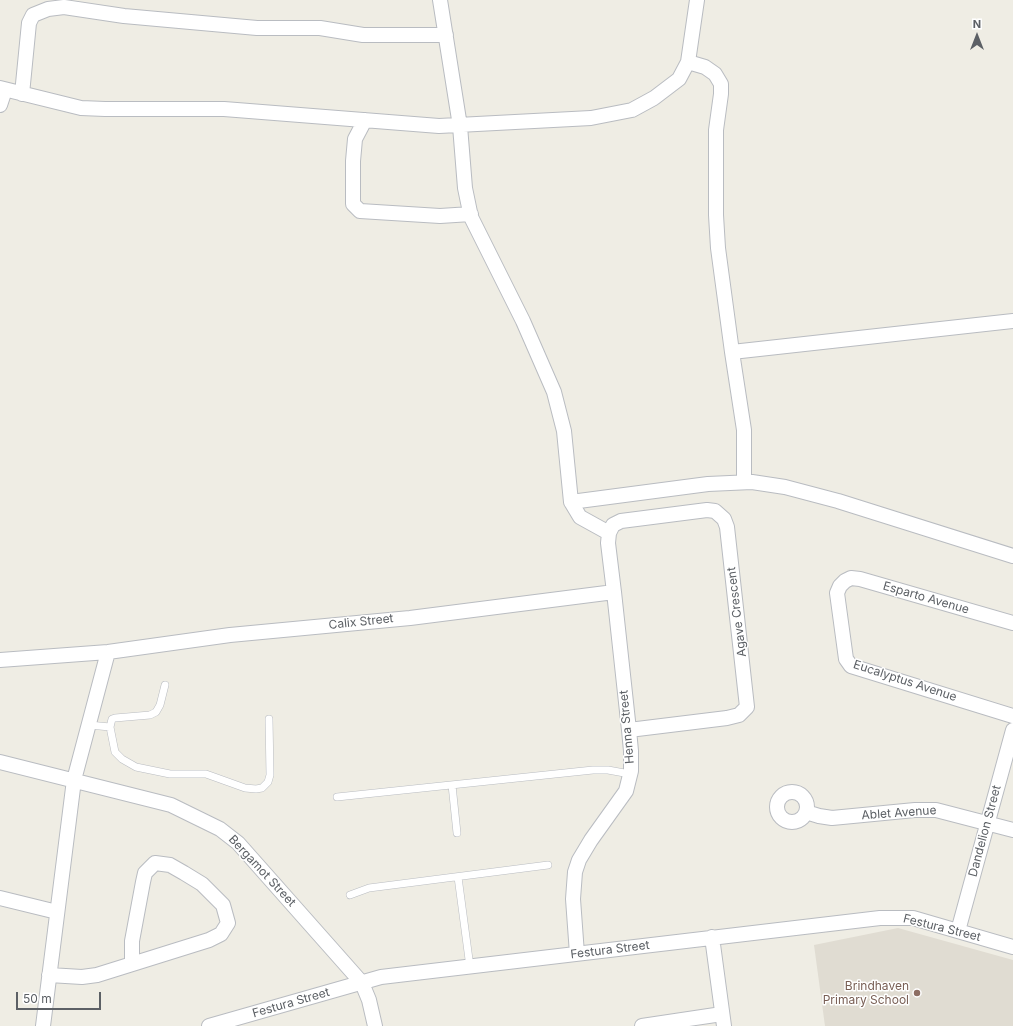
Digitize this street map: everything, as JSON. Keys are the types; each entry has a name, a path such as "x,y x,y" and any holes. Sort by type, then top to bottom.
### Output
{"street":[{"path":"440,0 460,126 463,175 471,214 477,230 523,321 554,392 564,431 571,502 580,517 609,533"},
{"path":"0,105 3,89 81,108 224,109 460,126 591,118 632,110 654,98 679,79 688,62 697,0"},
{"path":"22,94 28,23 34,15 48,9 64,7 124,16 257,28 320,28 363,35 446,35"},
{"path":"688,62 706,67 714,74 720,84 721,94 716,130 716,215 718,248 744,430 744,482"},
{"path":"365,120 355,140 353,161 353,204 360,211 440,216 471,214"},
{"path":"732,352 1013,321"},
{"path":"571,502 708,484 744,482 785,487 831,499 1013,556"},
{"name":"Agave Crescent","path":"609,533 613,525 621,521 707,510 720,515 727,527 747,698 747,707 739,715 727,718 628,730"},
{"name":"Henna Street","path":"577,954 573,899 574,872 579,860 591,840 626,791 630,774 631,751 608,543 609,533"},
{"name":"Esparto Avenue","path":"840,586 851,578 860,579 1013,623"},
{"name":"Eucalyptus Avenue","path":"840,586 837,593 846,659 851,666 1013,716"},
{"name":"Calix Street","path":"0,660 108,652 230,636 410,618 614,592"},
{"path":"43,1026 74,780 108,652"},
{"name":"Dandelion Street","path":"958,931 1013,730"},
{"name":"Bergamot Street","path":"0,762 171,805 220,829 238,844 362,983 369,1000 375,1026"},
{"name":"Ablet Avenue","path":"806,812 832,818 914,810 936,810 1013,830"},
{"path":"49,975 89,976 132,964 217,937 225,930 228,923 223,905 202,884 170,865 155,863 145,872 132,941 132,964"},
{"path":"0,898 57,912"},
{"name":"Festura Street","path":"209,1026 381,977 712,937 895,917 913,918 1013,947"},
{"path":"642,1026 723,1020 712,937"}],"lane":[{"path":"165,685 160,705 156,712 150,715 112,719 110,727 115,752 122,759 136,767 170,774 206,774 245,788 262,788 268,782 270,775 269,718"},
{"path":"88,725 110,727"},
{"path":"337,797 594,770 630,774"},
{"path":"452,785 457,834"},
{"path":"350,895 369,888 548,865"},
{"path":"458,877 470,966"}],"shaded area":[{"name":"Brindhaven Primary School","path":"898,928 1013,960 1013,1026 825,1026 814,945"}],"place":[{"name":"Brindhaven Primary School","path":"917,993"}]}
